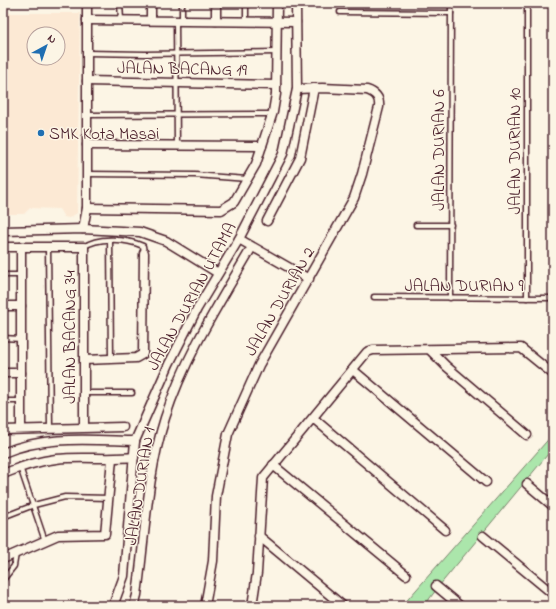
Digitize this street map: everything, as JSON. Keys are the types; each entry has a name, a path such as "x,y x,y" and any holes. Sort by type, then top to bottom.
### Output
{"street":[{"path":"83,229 87,208 87,3"},
{"path":"151,3 151,20"},
{"path":"216,3 216,21"},
{"path":"87,208 221,210 228,206 238,196 262,146 272,114 276,85 277,3"},
{"name":"JALAN DURIAN UTAMA","path":"113,606 124,576 135,441 169,364 197,309 239,239 283,154 297,89 296,3"},
{"path":"87,20 296,22"},
{"name":"JALAN BACANG 19","path":"87,80 276,85"},
{"path":"267,221 300,158 314,88"},
{"name":"JALAN DURIAN 2","path":"205,606 213,561 216,496 228,434 260,365 309,279 358,187 380,101 374,92 367,90 314,88 297,89"},
{"path":"87,145 262,146"},
{"path":"3,230 83,229 140,232 153,236 184,251 218,273"},
{"path":"239,239 309,279"},
{"path":"3,247 84,248"},
{"path":"21,247 21,428"},
{"name":"JALAN DURIAN 1","path":"134,606 137,595 155,456 166,417 193,348 252,247"},
{"name":"JALAN BACANG 34","path":"84,248 84,426"},
{"path":"84,360 139,358 143,354 144,253"},
{"path":"3,306 21,306"},
{"path":"252,606 259,536 262,480 366,353 371,350 523,349 553,374"},
{"path":"430,350 446,366 527,435"},
{"path":"353,370 486,482"},
{"path":"3,373 21,373"},
{"path":"313,418 445,530"},
{"path":"3,430 84,426 123,427"},
{"path":"3,453 32,443 49,440 67,439 135,441"},
{"path":"3,474 20,466 57,459 112,459 134,457"},
{"path":"3,559 58,535 105,534 112,459"},
{"path":"273,465 406,575"},
{"path":"527,484 553,506"},
{"path":"259,536 343,606"},
{"path":"483,536 553,594"},
{"path":"436,586 460,606"}],"lane":[{"path":"120,3 121,20"},
{"path":"177,146 177,53 179,20 182,3"},
{"path":"246,3 246,21"},
{"name":"JALAN DURIAN 6","path":"450,298 451,3"},
{"name":"JALAN DURIAN 10","path":"527,3 527,298"},
{"path":"340,12 451,13"},
{"path":"87,53 276,52"},
{"path":"87,115 272,114"},
{"path":"87,174 195,175 247,179"},
{"path":"416,225 451,225"},
{"path":"84,248 91,243 110,240 141,245 144,247 144,253"},
{"path":"110,240 111,359"},
{"path":"48,247 50,427"},
{"path":"3,275 21,275"},
{"name":"JALAN DURIAN 9","path":"374,297 553,298"},
{"path":"3,338 21,339"},
{"path":"84,393 132,393"},
{"path":"3,401 21,401"},
{"path":"20,466 45,541"},
{"path":"3,517 34,505 65,497 109,498"},
{"path":"3,580 14,566 16,553"}],"shaded area":[{"name":"SMK Kota Masai","path":"3,13 80,13 77,213 69,218 64,217 59,209 30,208 24,214 3,214"}],"green space":[{"path":"553,434 553,448 424,606 402,606"}],"place":[{"name":"SMK Kota Masai","path":"41,133"}]}
